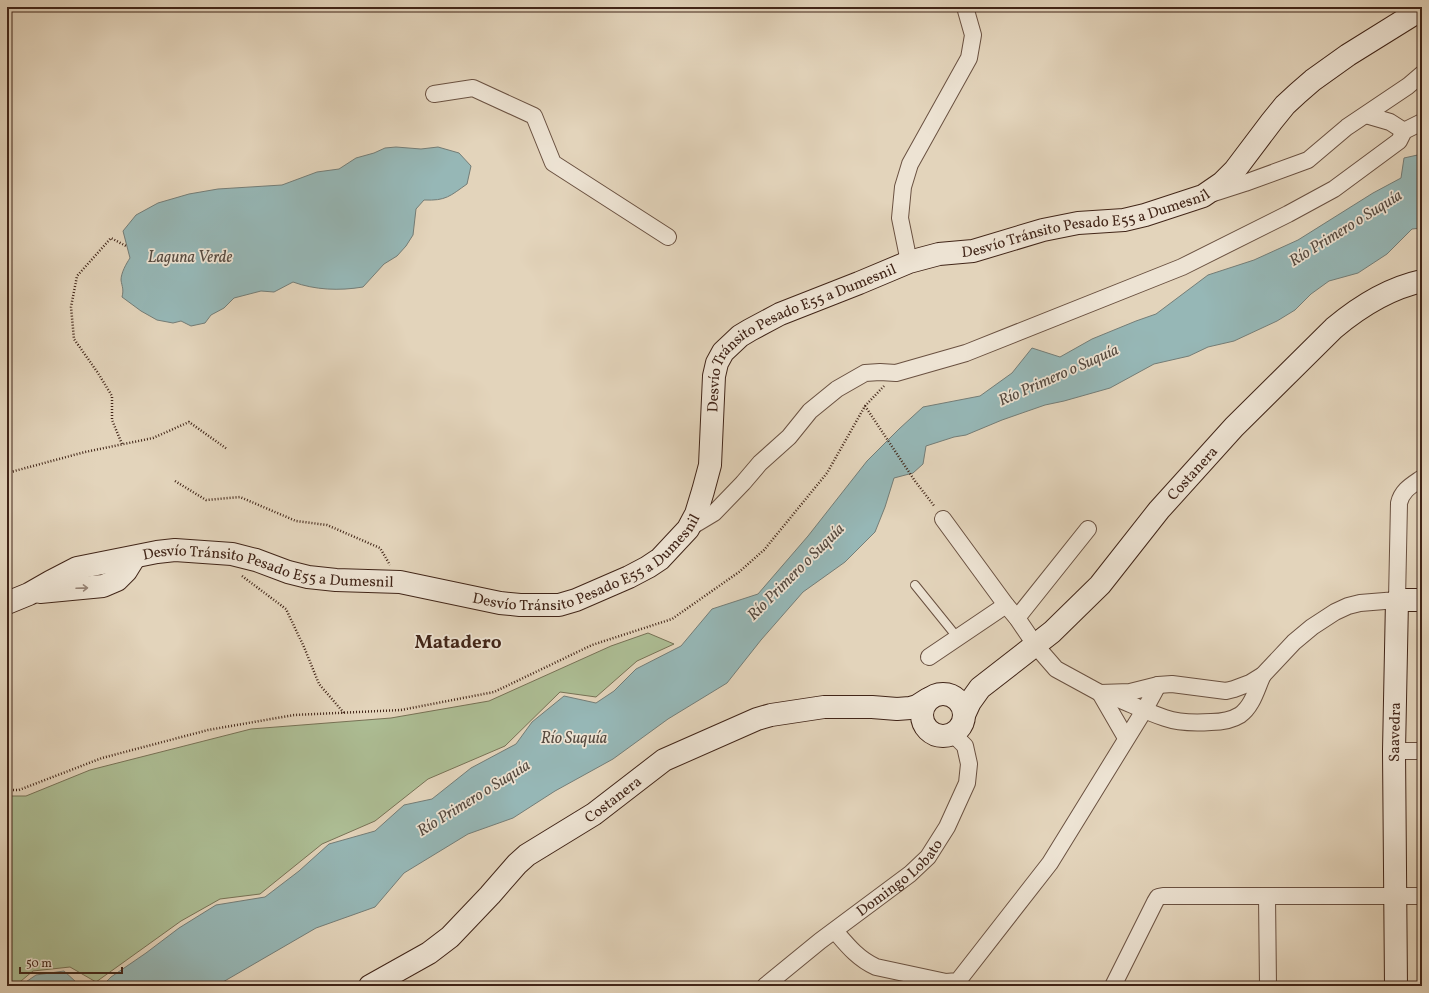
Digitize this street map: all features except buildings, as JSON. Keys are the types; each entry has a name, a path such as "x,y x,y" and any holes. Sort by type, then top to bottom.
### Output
{"street":[{"path":"908,262 900,218 903,187 910,164 969,58 973,35 965,7"},
{"name":"Desvío Tránsito Pesado E55 a Dumesnil","path":"7,604 77,568 134,558 157,552 175,550 232,554 256,560 288,572 308,577 336,580 400,582 500,603 520,605 559,605 576,600 629,577 660,560 688,529 696,514 707,480 710,465 714,376 717,362 723,352 740,336 780,314 908,262 939,254 973,250 1043,230 1078,223 1124,220 1145,215 1203,196 1222,183 1235,170 1285,105 1303,89 1348,55 1422,9"},
{"path":"1203,196 1245,183 1308,160 1347,127 1408,86 1422,74"},
{"path":"434,94 473,88 534,116 553,163 668,237"},
{"path":"1366,115 1390,122 1404,131"},
{"path":"688,529 714,513 760,463 789,437 810,411 837,388 865,373 896,373 966,353 1182,267 1288,214 1334,189 1398,141 1404,131 1422,122"},
{"name":"Costanera","path":"897,709 915,717 933,734 947,736 953,734 961,726 970,702 980,688 1036,646 1100,585 1159,510 1234,427 1334,328 1345,318 1365,306 1408,284 1422,281"},
{"name":"Saavedra","path":"1396,986 1394,751 1399,503 1405,490 1419,482"},
{"path":"943,519 1017,618 1036,646 1056,669 1100,693 1145,709 1166,719 1200,723 1224,721 1241,714 1251,702 1263,675"},
{"path":"1017,618 1088,529"},
{"path":"1100,693 1130,692 1158,685 1172,684 1226,691 1250,683 1263,675 1294,642 1312,627 1335,612 1348,606 1360,604 1397,600 1422,600"},
{"path":"929,657 1006,605"},
{"path":"835,930 857,956 876,967 946,982 958,981 1050,863 1145,709 1158,685"},
{"name":"Costanera","path":"370,986 429,953 440,945 459,928 527,855 594,814 664,760 757,719 770,715 837,706 897,709 917,706 938,697 964,694 980,688"},
{"path":"1100,693 1126,738"},
{"path":"924,725 922,711 938,697 955,697 963,708 964,715"},
{"name":"Domingo Lobato","path":"765,986 835,930 910,874 928,857 947,827 966,784 969,764 965,746 953,734"},
{"path":"1394,751 1422,751"},
{"path":"1113,986 1158,897 1169,895 1422,896"},
{"path":"1267,896 1268,986"}],"lane":[{"path":"915,585 958,637"}],"path":[{"path":"122,444 112,420 112,396 74,339 71,307 77,276 94,256 111,238 126,246"},
{"path":"7,790 19,790 102,758 208,730 294,715 401,710 494,692 592,645 672,619 739,572 764,550 826,473 865,406 896,373"},
{"path":"865,406 915,481 943,519"},
{"path":"7,472 85,452 154,438 189,422 228,449"},
{"path":"175,481 206,500 240,497 296,521 327,525 380,548 400,582"},
{"path":"236,571 286,609 319,684 344,713"}],"green space":[{"path":"648,633 674,644 637,661 596,697 560,692 505,746 428,779 375,821 322,844 260,894 220,899 181,921 96,982 70,967 33,971 15,986 7,986 7,796 26,796 90,770 251,729 391,718 489,701 611,646"}],"water":[{"name":"Laguna Verde","path":"396,147 421,149 438,147 459,153 471,166 467,184 443,199 424,200 416,209 413,235 406,246 397,256 384,264 363,287 327,289 310,287 293,282 274,292 261,291 234,298 224,308 211,315 205,323 191,326 181,321 173,323 157,320 141,311 122,297 123,290 121,277 130,258 123,231 136,215 158,203 189,194 218,189 282,185 317,172 339,169 356,158 385,148"},
{"name":"Río Suquía","path":"1422,154 1422,228 1412,229 1387,254 1358,273 1329,281 1311,294 1295,310 1277,321 1234,341 1208,347 1189,356 1154,364 1110,388 1045,405 1002,420 966,435 954,437 926,446 923,464 913,473 894,478 875,532 845,562 803,592 761,640 727,683 668,719 613,759 555,791 513,818 468,834 404,873 375,907 316,928 216,986 102,986 111,977 179,928 216,905 265,897 299,871 329,844 375,831 404,805 432,799 471,768 516,744 532,722 564,696 596,703 614,691 636,669 681,646 712,609 758,594 808,536 867,461 923,407 980,396 1012,373 1032,348 1060,357 1092,339 1156,314 1208,275 1254,260 1298,240 1373,193 1401,178 1404,158"},
{"path":"64,971 76,982 88,986 20,986 36,975"}],"district":[{"name":"Matadero","path":"458,641"}],"water label":[{"name":"Río Primero o Suquía","path":"1345,227"},
{"name":"Río Primero o Suquía","path":"1058,374"},
{"name":"Río Primero o Suquía","path":"795,571"},
{"name":"Río Primero o Suquía","path":"473,797"}]}
